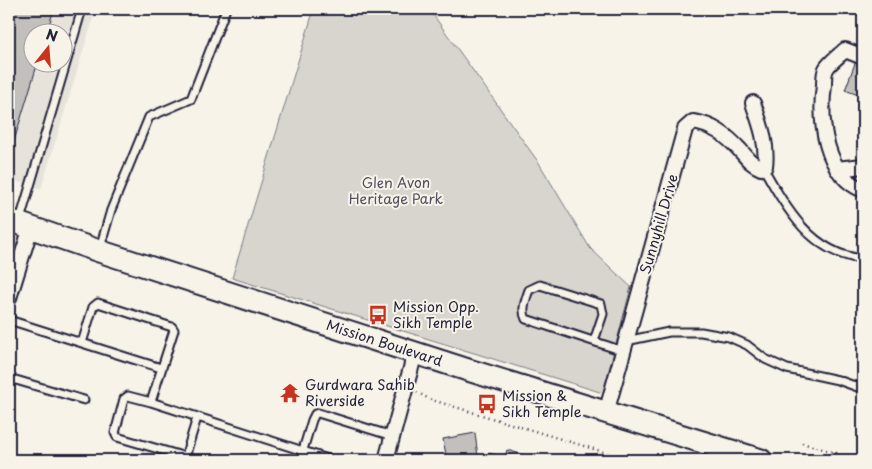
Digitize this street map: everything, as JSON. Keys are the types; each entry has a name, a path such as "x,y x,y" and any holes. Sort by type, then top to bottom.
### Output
{"main road":[{"name":"Mission Boulevard","path":"20,223 99,251 415,353 761,460"}],"street":[{"path":"863,57 845,50 826,69 822,97 825,139 837,169 855,187 863,190"},
{"path":"753,103 761,126 767,156 765,166 763,167"},
{"name":"Sunnyhill Drive","path":"606,413 685,129 693,122 705,124 719,130 740,149 751,163 761,168 763,167"},
{"path":"837,169 863,166"},
{"path":"9,298 20,223"},
{"path":"386,460 415,353"}],"lane":[{"path":"20,223 82,9"},
{"path":"99,251 111,210 149,117 191,99 226,9"},
{"name":"Sunnyhill Drive","path":"763,167 784,205 798,224 811,236 850,258 863,259"},
{"path":"594,341 603,314 601,304 540,286 529,290 524,307 526,319 594,341 625,346 669,332 700,332 729,337 747,345 765,359 787,369 838,380 863,389"},
{"path":"82,343 93,307 98,303 172,327 174,330 151,402"},
{"path":"9,320 161,368"},
{"path":"9,378 84,400"},
{"path":"196,460 117,437 115,433 124,399 128,396 151,402 331,460"},
{"path":"300,460 314,414 318,413 392,436"},
{"path":"185,457 196,418"}],"path":[{"path":"406,386 429,399 630,460"},
{"path":"802,443 836,453 834,460"}],"shaded area":[{"path":"9,9 96,9 41,189 9,179"}],"green space":[{"name":"Glen Avon Heritage Park","path":"314,9 429,9 539,163 590,248 631,287 603,393 232,278"}],"building":[{"path":"9,9 54,9 50,22 22,22 22,72 35,72 14,141 9,140"},
{"path":"857,58 863,60 863,90 861,96 845,90"},
{"path":"475,433 478,457 471,458 471,460 447,460 443,439"},
{"path":"507,450 537,459 537,460 504,460"},
{"path":"488,453 497,455 496,460 487,460"}],"place":[{"name":"Mission Opp. Sikh Temple","path":"378,315"},
{"name":"Gurdwara Sahib Riverside","path":"290,393"},
{"name":"Mission & Sikh Temple","path":"487,404"}]}
